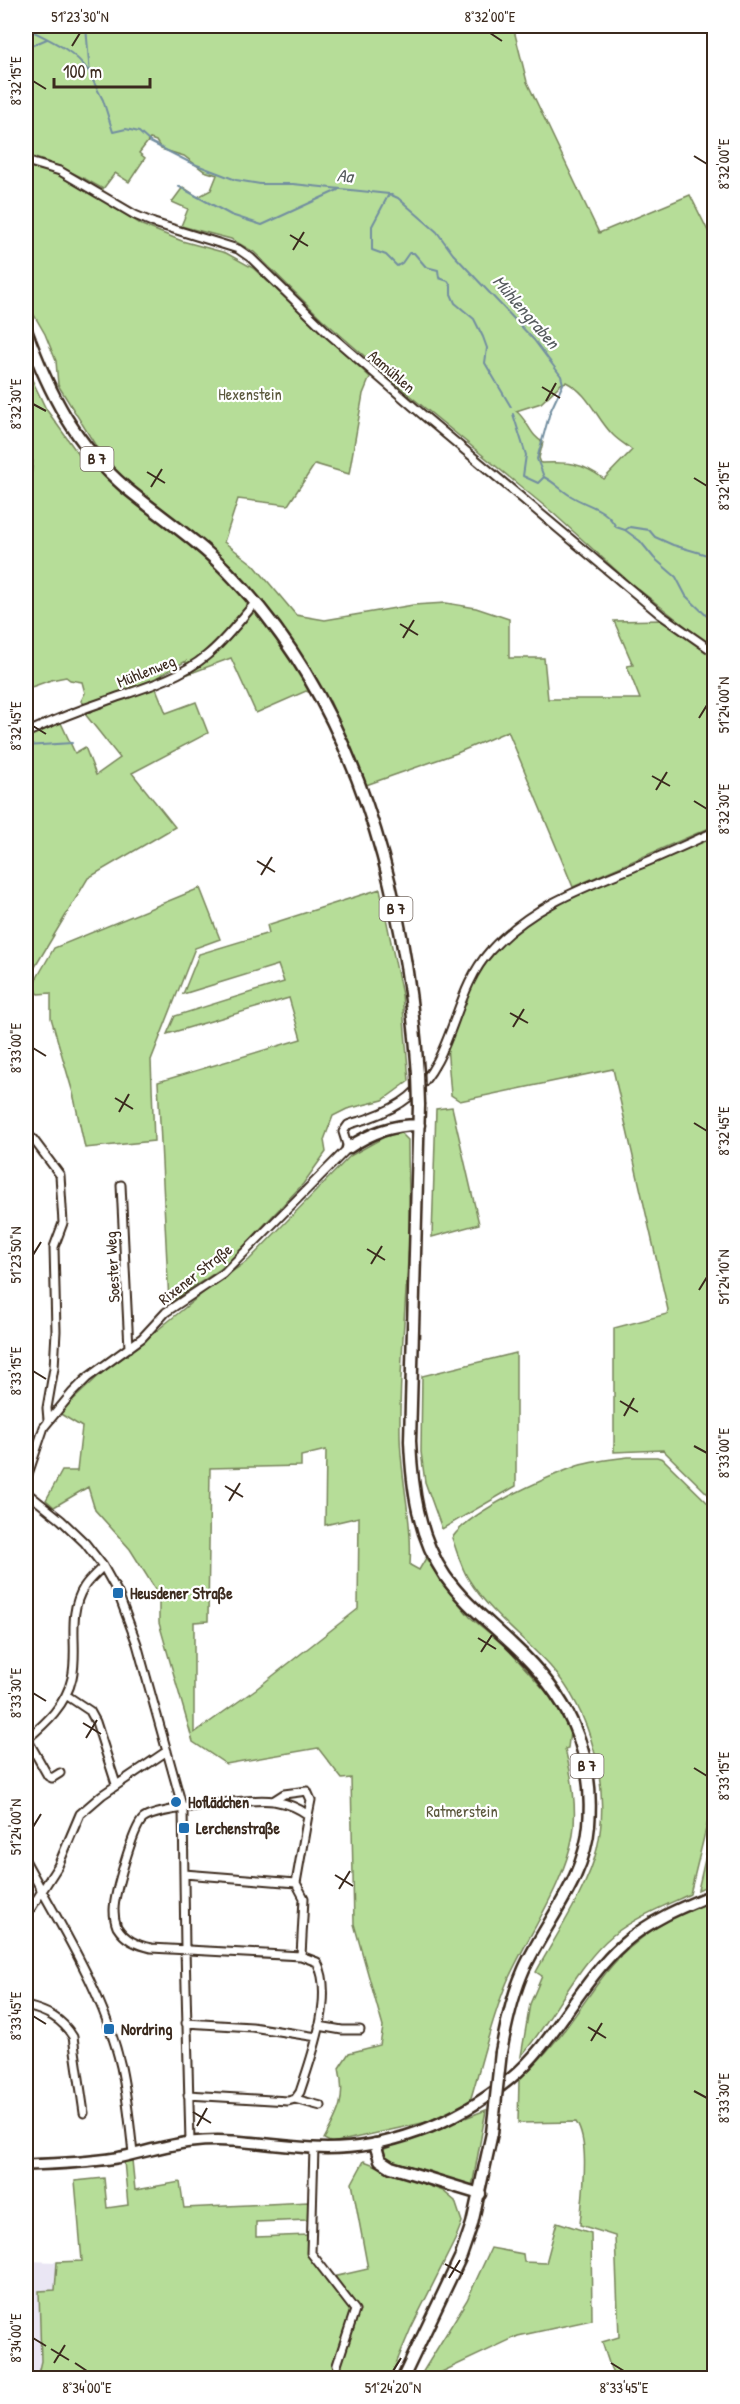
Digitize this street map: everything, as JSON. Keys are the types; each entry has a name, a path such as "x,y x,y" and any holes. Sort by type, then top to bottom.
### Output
{"main road":[{"name":"B 7","path":"26,330 51,394 83,444 127,488 211,556 256,602 274,624 308,677 346,751 370,813 386,866 406,960 414,1017 419,1125 410,1441 413,1485 425,1536 444,1574 459,1595 535,1666 556,1692 575,1725 587,1763 590,1783 589,1826 585,1847 568,1890 524,1968 508,2017 501,2052 492,2133 480,2194 461,2256 403,2379"},
{"path":"348,1148 374,1132 396,1126 419,1125"},
{"path":"375,2144 380,2160 391,2167 480,2194"}],"street":[{"name":"Aamühlen","path":"26,161 60,171 146,220 230,247 251,258 328,333 406,400 661,615 714,652"},
{"name":"Mühlenweg","path":"26,733 86,707 149,686 195,664 213,650 256,602"},
{"path":"348,1148 343,1132 348,1125 393,1107 410,1096 427,1079 440,1057 469,982 483,958 512,930 538,911 576,890 714,832"},
{"path":"26,1134 33,1139 60,1174 63,1223 54,1247 56,1331 54,1368 47,1408 48,1420"},
{"name":"Rixener Straße","path":"26,1480 37,1442 48,1420 87,1378 129,1348 166,1312 233,1264 348,1148"},
{"name":"Soester Weg","path":"122,1185 129,1348"},
{"path":"26,1492 72,1529 103,1566 118,1593 129,1620 183,1809 190,2142"},
{"path":"60,1773 52,1778 48,1776 26,1738 46,1723 66,1695 74,1668 74,1631 78,1599 85,1586 103,1566"},
{"path":"66,1695 90,1711 96,1722 116,1785"},
{"path":"26,1916 58,1866 80,1814 91,1803 167,1751"},
{"path":"273,1801 284,1794 307,1791 310,1800 296,1883 304,1898 301,1956"},
{"path":"295,2099 300,2092 319,2026 323,1993 322,1971 317,1962 301,1956 151,1948 130,1941 117,1927 113,1907 138,1824 150,1815 234,1802 273,1801 303,1811 308,1815"},
{"path":"26,1862 79,1958 109,2029 120,2065 133,2154"},
{"path":"184,1874 296,1883"},
{"path":"26,2165 94,2161 190,2142 246,2141 314,2148 346,2148 401,2138 433,2127 486,2098 511,2078 542,2047 601,1968 623,1944 656,1919 714,1894"},
{"path":"26,2006 51,2014 68,2027 73,2037 84,2113"},
{"path":"186,2023 252,2027 317,2037"},
{"path":"319,2026 360,2030"},
{"path":"188,2096 288,2101 295,2099 321,2106"},
{"path":"314,2148 311,2253 355,2310 337,2365"}],"shaded area":[{"path":"26,2261 57,2262 55,2290 39,2291 41,2361 37,2378 26,2378"}],"green space":[{"path":"26,26 513,26 527,82 599,233 690,195 714,243 714,632 708,644 628,581 553,513 409,395 322,319 254,252 231,239 181,226 188,209 172,202 183,187 198,197 211,190 217,175 204,171 184,156 161,149 156,141 150,139 139,153 145,158 129,182 115,173 103,189 66,169 26,155","holes":["566,382 587,399 613,435 632,450 604,479 574,464 541,463 539,458 543,442 535,436 516,411 541,403 561,384"]},
{"name":"Hexenstein","path":"26,163 72,179 142,225 182,241 226,253 253,268 370,377 363,394 349,474 315,464 288,505 238,499 224,542 254,565 296,615 325,620 413,605 446,603 476,608 509,619 509,658 544,658 548,699 640,699 627,666 633,665 614,621 662,620 714,654 714,826 573,887 508,731 457,753 366,785 330,701 306,691 256,713 231,658 186,675 186,661 154,679 86,705 81,701 85,693 82,682 66,677 26,689 26,514 33,461 26,459 26,367 46,409 84,462 99,451 58,385 56,361 45,334 26,301"},
{"path":"155,686 166,713 196,702 208,733 132,773 175,827 88,878 26,982 26,737 61,723 75,753 85,747 96,775 120,758 85,714"},
{"path":"714,835 714,1500 663,1450 614,1452 614,1328 667,1314 668,1310 613,1069 460,1101 451,1095 447,1045 481,965 511,933 552,904"},
{"path":"200,888 220,939 195,948 151,1060 154,1141 85,1148 73,1093 51,1018 51,993 38,994 34,983 54,948"},
{"path":"380,889 402,995 409,1081 383,1100 347,1109 333,1116 324,1140 326,1152 303,1184 224,1267 169,1303 158,1082 301,1039 289,998 167,1034 175,1016 284,982 278,965 183,994 199,954 269,933 267,925"},
{"path":"452,1107 479,1224 432,1237 436,1109"},
{"name":"Ratmerstein","path":"401,1133 408,1140 409,1241 400,1433 410,1532 410,1565 419,1570 426,1558 440,1580 470,1617 505,1646 549,1695 562,1714 570,1731 568,1748 565,1749 573,1792 574,1825 568,1855 561,1874 501,1996 470,2101 427,2122 332,2143 324,2139 340,2105 342,2088 339,2068 349,2053 380,2045 383,2027 354,1924 351,1778 342,1779 318,1748 226,1764 193,1742 159,1623 159,1595 130,1549 95,1510 88,1487 54,1507 46,1500 62,1471 77,1471 82,1427 59,1413 105,1370 127,1355 214,1284 249,1260 350,1156 386,1136","holes":["326,1450 325,1525 359,1517 358,1609 256,1689 194,1733 194,1622 208,1621 210,1468 301,1466 301,1456"]},
{"path":"516,1353 516,1486 442,1529 425,1482 421,1452 422,1376"},
{"path":"628,1457 663,1459 714,1509 714,1796 690,1894 631,1923 600,1947 521,2056 530,2004 542,1976 536,1972 579,1896 593,1864 601,1826 599,1776 587,1728 565,1685 550,1666 477,1592 464,1570 452,1538 462,1527 491,1506 547,1478 596,1461"},
{"path":"714,1820 714,1883 698,1890"},
{"path":"714,1900 714,2378 614,2378 602,2342 619,2337 615,2236 580,2225 584,2157 581,2132 576,2122 518,2123 519,2080 554,2043 608,1970 631,1946 664,1922"},
{"path":"486,2110 472,2187 429,2171 393,2162 384,2156 382,2150"},
{"path":"132,2160 135,2190 180,2182 184,2208 308,2202 308,2220 256,2222 256,2237 308,2235 308,2254 328,2280 368,2269 352,2183 364,2161 443,2191 455,2201 462,2222 411,2328 390,2378 37,2378 41,2361 39,2291 55,2290 57,2262 82,2261 75,2181 104,2178 107,2208 128,2205 124,2161"},
{"path":"557,2222 591,2233 592,2320 518,2336 429,2378 419,2378 467,2300 491,2248 523,2254 524,2262 546,2263"}],"waterway":[{"name":"Mühlengraben","path":"86,26 90,75 103,100 113,132 126,129 139,132 150,142 189,162 236,180 389,194 372,226 372,250 386,255 397,266 409,253 414,253 426,267 438,270 439,278 448,281 455,303 474,319 487,348 485,363 511,407"},
{"path":"26,28 69,51 89,72"},
{"path":"26,48 47,39"},
{"name":"Mühlengraben","path":"178,186 231,215 262,225 338,190"},
{"name":"Mühlengraben","path":"389,194 398,198 437,232 453,254 534,340 561,376 563,384 550,412 537,459 544,477"},
{"name":"Aa","path":"513,414 526,455 523,476 538,483 544,477 571,496 602,511 616,527 625,530 630,527 649,530 655,537 673,545 714,557"},
{"name":"Mühlengraben","path":"625,530 640,541 654,558 676,577 686,596 714,623"},
{"path":"26,746 72,743"}],"place":[{"name":"Heusdener Straße","path":"118,1593"},
{"name":"Hoflädchen","path":"176,1802"},
{"name":"Lerchenstraße","path":"184,1828"},
{"name":"Nordring","path":"109,2029"}]}
